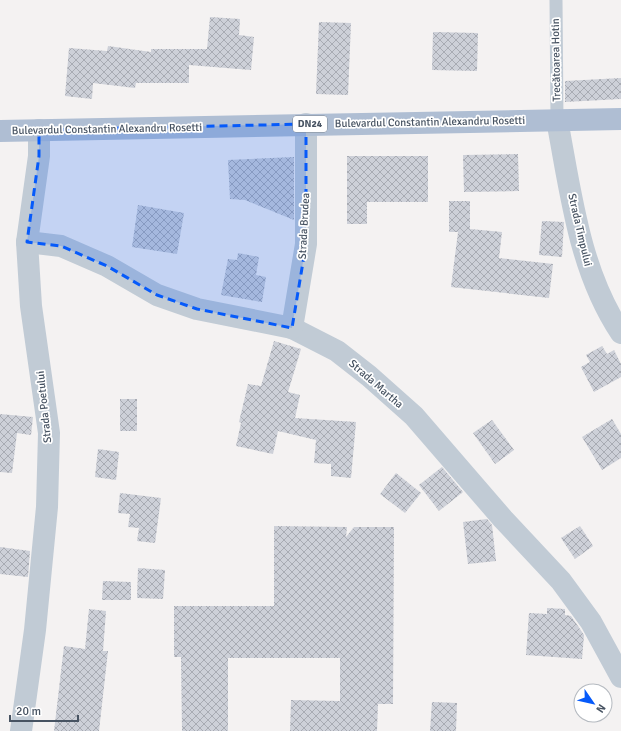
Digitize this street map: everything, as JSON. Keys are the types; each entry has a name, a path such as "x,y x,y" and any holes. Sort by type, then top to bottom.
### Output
{"main road":[{"name":"Bulevardul Constantin Alexandru Rosetti","path":"0,131 621,119"}],"street":[{"name":"Strada Timpului","path":"557,120 584,252 593,277 621,332"},
{"name":"Strada Brudea","path":"292,328 306,244 306,124"},
{"name":"Strada Poetului","path":"22,731 35,630 47,507 49,433 31,306 27,242 39,156 39,130"},
{"name":"Strada Martha","path":"27,242 61,246 107,266 157,295 197,309 292,328 337,351 414,416 503,519 561,582 591,622 621,677"}],"lane":[{"name":"Trecătoarea Hotin","path":"556,0 557,120"}],"highlighted area":[{"path":"306,124 306,244 292,328 197,309 157,295 107,266 61,246 27,242 39,156 39,130"}],"building":[{"path":"210,17 240,19 239,35 254,37 251,70 189,65 189,83 136,83 135,88 93,83 92,99 65,96 69,48 107,51 108,46 151,52 151,49 207,49"},
{"path":"319,22 351,23 348,95 316,94"},
{"path":"433,32 478,33 477,71 432,70"},
{"path":"621,78 621,99 565,102 565,81"},
{"path":"518,154 519,191 464,192 463,155"},
{"path":"347,156 428,156 428,202 367,202 367,224 347,224"},
{"path":"294,157 294,220 245,200 230,199 228,160"},
{"path":"449,201 470,201 470,229 502,232 499,258 553,264 549,298 451,287 458,232 449,232"},
{"path":"138,205 184,213 177,254 132,247"},
{"path":"542,221 564,222 562,257 539,255"},
{"path":"238,253 259,257 256,275 266,277 262,302 221,295 228,259 237,260"},
{"path":"274,341 301,349 288,392 300,395 295,418 356,422 351,478 331,476 331,464 314,463 316,440 278,431 273,454 236,446 241,423 239,422 248,384 261,386"},
{"path":"602,346 607,354 614,350 621,364 621,377 594,392 581,367 590,362 586,355"},
{"path":"120,399 137,399 137,431 120,431"},
{"path":"0,414 33,417 31,435 17,433 12,473 0,472"},
{"path":"612,419 621,434 621,458 602,470 582,437"},
{"path":"492,420 514,450 495,464 473,433"},
{"path":"98,449 119,452 116,480 95,477"},
{"path":"442,467 463,492 439,511 419,485"},
{"path":"396,473 421,493 405,513 380,494"},
{"path":"120,493 161,498 155,543 137,541 139,528 128,527 130,514 118,513"},
{"path":"487,519 492,525 496,561 468,564 463,522"},
{"path":"274,526 347,527 346,537 354,527 394,527 393,704 378,704 377,731 290,731 291,700 340,701 340,658 228,658 228,731 182,731 181,657 174,657 174,606 274,606"},
{"path":"580,526 593,546 575,559 561,538"},
{"path":"0,547 30,551 28,577 0,574"},
{"path":"138,568 165,570 163,599 137,598"},
{"path":"103,581 131,582 131,600 102,600"},
{"path":"547,608 565,609 565,615 571,616 580,629 584,635 582,659 526,655 529,613 547,614"},
{"path":"89,609 106,611 103,651 108,651 99,731 54,731 64,646 85,649"},
{"path":"432,702 457,703 456,731 430,731"}]}
